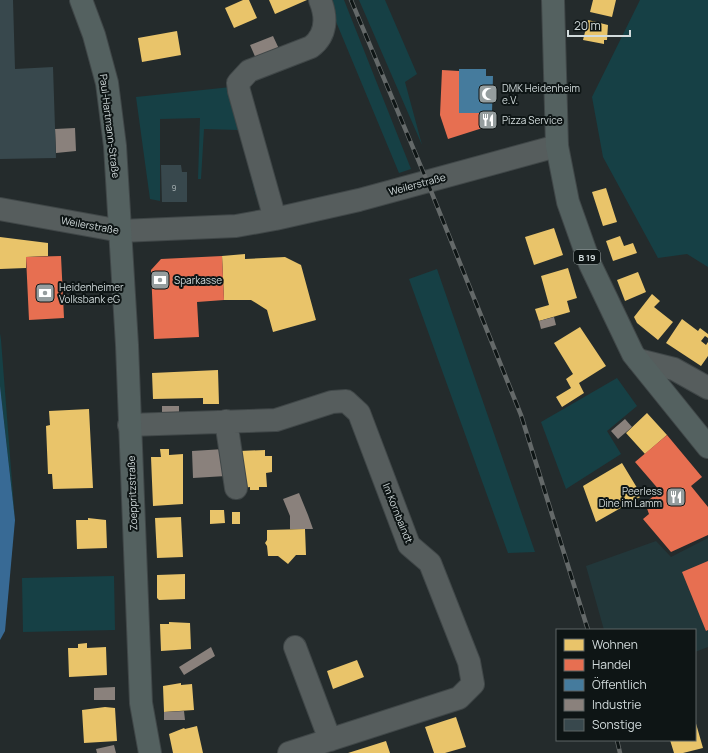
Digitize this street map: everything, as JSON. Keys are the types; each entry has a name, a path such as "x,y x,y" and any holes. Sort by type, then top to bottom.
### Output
{"main road":[{"name":"Paul-Hartmann-Straße","path":"81,0 94,34 106,83 115,146 121,231"},
{"name":"B 19","path":"555,4 557,146 568,202 590,264 630,348 708,447"},
{"name":"Zoeppritzstraße","path":"121,231 141,703 150,753"}],"street":[{"path":"276,219 238,83 249,71 311,46 319,41 324,31 325,20 324,10 320,0"},
{"name":"Weilerstraße","path":"0,209 121,231 236,226 276,219 359,200 557,146"},
{"path":"638,360 674,368 708,388"},
{"name":"Im Kornbaindt","path":"129,425 276,420 332,402 346,401 359,413 409,545 430,563 470,662 473,684 459,698 289,753"},
{"path":"226,421 236,488"},
{"path":"295,647 330,740"}],"shaded area":[{"path":"327,0 344,0 411,169 399,173"},
{"path":"359,0 385,0 417,74 405,82 422,145"},
{"path":"640,0 708,0 708,267 687,254 658,258 603,157 592,97"},
{"path":"231,87 263,197 256,196 239,130 204,129 201,179 198,179 200,118 160,119 160,201 150,199 136,97"},
{"path":"437,269 535,552 508,553 409,279"},
{"path":"0,333 1,340 15,520 0,386"},
{"path":"617,378 637,406 607,431 621,454 566,489 541,422"},
{"path":"708,538 708,647 696,652 696,629 604,629 586,566 656,541 671,557"},
{"path":"114,576 115,630 23,632 22,578"}],"water":[{"path":"0,386 15,520 5,631 0,640"}],"building: Wohnen":[{"path":"243,0 249,0 257,18 234,28 225,8"},
{"path":"269,0 307,0 275,14"},
{"path":"593,0 616,0 612,17 590,12"},
{"path":"588,20 608,25 607,40 604,40 604,44 583,40"},
{"path":"177,31 181,55 142,62 138,38"},
{"path":"606,188 617,222 603,226 592,192"},
{"path":"554,228 563,255 534,265 525,237"},
{"path":"620,236 624,246 633,243 637,253 613,261 606,241"},
{"path":"0,237 48,243 48,256 26,257 26,268 0,269"},
{"path":"245,254 245,259 285,257 301,265 316,320 273,332 267,310 251,300 224,300 222,256"},
{"path":"568,268 577,298 567,301 570,312 539,321 535,309 549,305 541,276"},
{"path":"638,272 646,292 625,301 617,280"},
{"path":"652,294 660,301 654,307 673,322 658,340 637,323 634,317"},
{"path":"682,319 698,331 700,328 708,334 708,338 705,336 701,341 706,345 708,342 708,356 701,366 666,343"},
{"path":"580,327 606,366 579,383 584,393 562,407 556,397 571,388 566,379 573,374 554,343"},
{"path":"218,370 219,404 203,404 203,398 153,399 152,373"},
{"path":"89,409 93,488 53,489 52,474 48,474 46,426 50,425 49,411"},
{"path":"647,413 667,435 645,454 626,433"},
{"path":"160,449 169,449 169,455 183,454 183,504 153,506 151,457 161,457"},
{"path":"265,450 265,456 272,456 272,472 266,473 267,487 259,487 259,490 250,490 250,487 242,488 240,451"},
{"path":"622,463 642,496 596,522 583,486"},
{"path":"210,510 224,510 225,523 210,524"},
{"path":"232,512 240,512 240,524 232,524"},
{"path":"181,517 183,557 157,558 155,518"},
{"path":"88,518 106,520 107,548 77,549 76,520 88,520"},
{"path":"305,529 306,555 296,555 288,564 278,556 268,556 267,546 265,543 267,540 267,530"},
{"path":"185,574 185,599 159,600 157,598 157,575"},
{"path":"169,622 190,623 191,649 161,651 160,624 169,624"},
{"path":"87,643 87,648 106,647 107,675 69,677 68,648 78,648 78,644"},
{"path":"357,660 364,677 333,689 327,671"},
{"path":"181,683 181,685 192,684 194,710 164,712 163,686"},
{"path":"105,707 115,708 117,741 84,743 82,710"},
{"path":"456,717 466,747 445,753 434,753 425,727"},
{"path":"696,724 703,748 683,753 674,753 670,741 696,741"},
{"path":"197,726 203,753 173,753 169,734 184,728"},
{"path":"386,741 390,753 348,753"}],"building: Handel":[{"path":"442,70 459,71 459,113 492,113 492,125 448,139 440,115"},
{"name":"Heidenheimer Volksbank eG","path":"61,256 64,318 29,320 26,257"},
{"path":"222,256 224,300 197,302 199,337 154,339 151,270 161,259"},
{"name":"Peerless Dine im Lamm","path":"667,435 702,477 691,486 708,507 708,535 671,552 643,519 649,514 645,503 660,491 635,462"},
{"path":"708,561 708,630 706,631 682,572"}],"building: Öffentlich":[{"path":"459,69 486,69 486,76 493,76 492,113 459,113"}],"building: Industrie":[{"path":"273,36 280,51 257,61 250,45"},
{"path":"75,128 76,151 56,153 55,129"},
{"path":"554,317 556,325 541,329 539,321"},
{"path":"162,406 179,406 179,415 162,415"},
{"path":"625,419 632,427 618,439 611,431"},
{"path":"224,449 226,476 193,478 192,451"},
{"path":"299,493 313,529 290,529 290,516 283,499"},
{"path":"211,647 215,656 184,675 179,667"},
{"path":"115,687 115,700 94,700 94,688"},
{"path":"184,711 185,720 164,720 164,712"},
{"path":"114,745 116,753 97,753 96,749"}],"building: Sonstige":[{"path":"0,0 13,0 15,69 53,67 56,158 0,159"},
{"path":"161,165 181,165 182,172 187,172 187,202 162,202"}],"railway":[{"path":"351,0 427,181 521,415 588,629"},
{"path":"617,741 620,753"}],"place":[{"name":"DMK Heidenheim e.V.","path":"488,94"},
{"name":"Pizza Service","path":"488,120"},
{"name":"Sparkasse","path":"160,280"},
{"name":"Heidenheimer Volksbank eG","path":"45,293"},
{"name":"Peerless Dine im Lamm","path":"676,497"}]}
